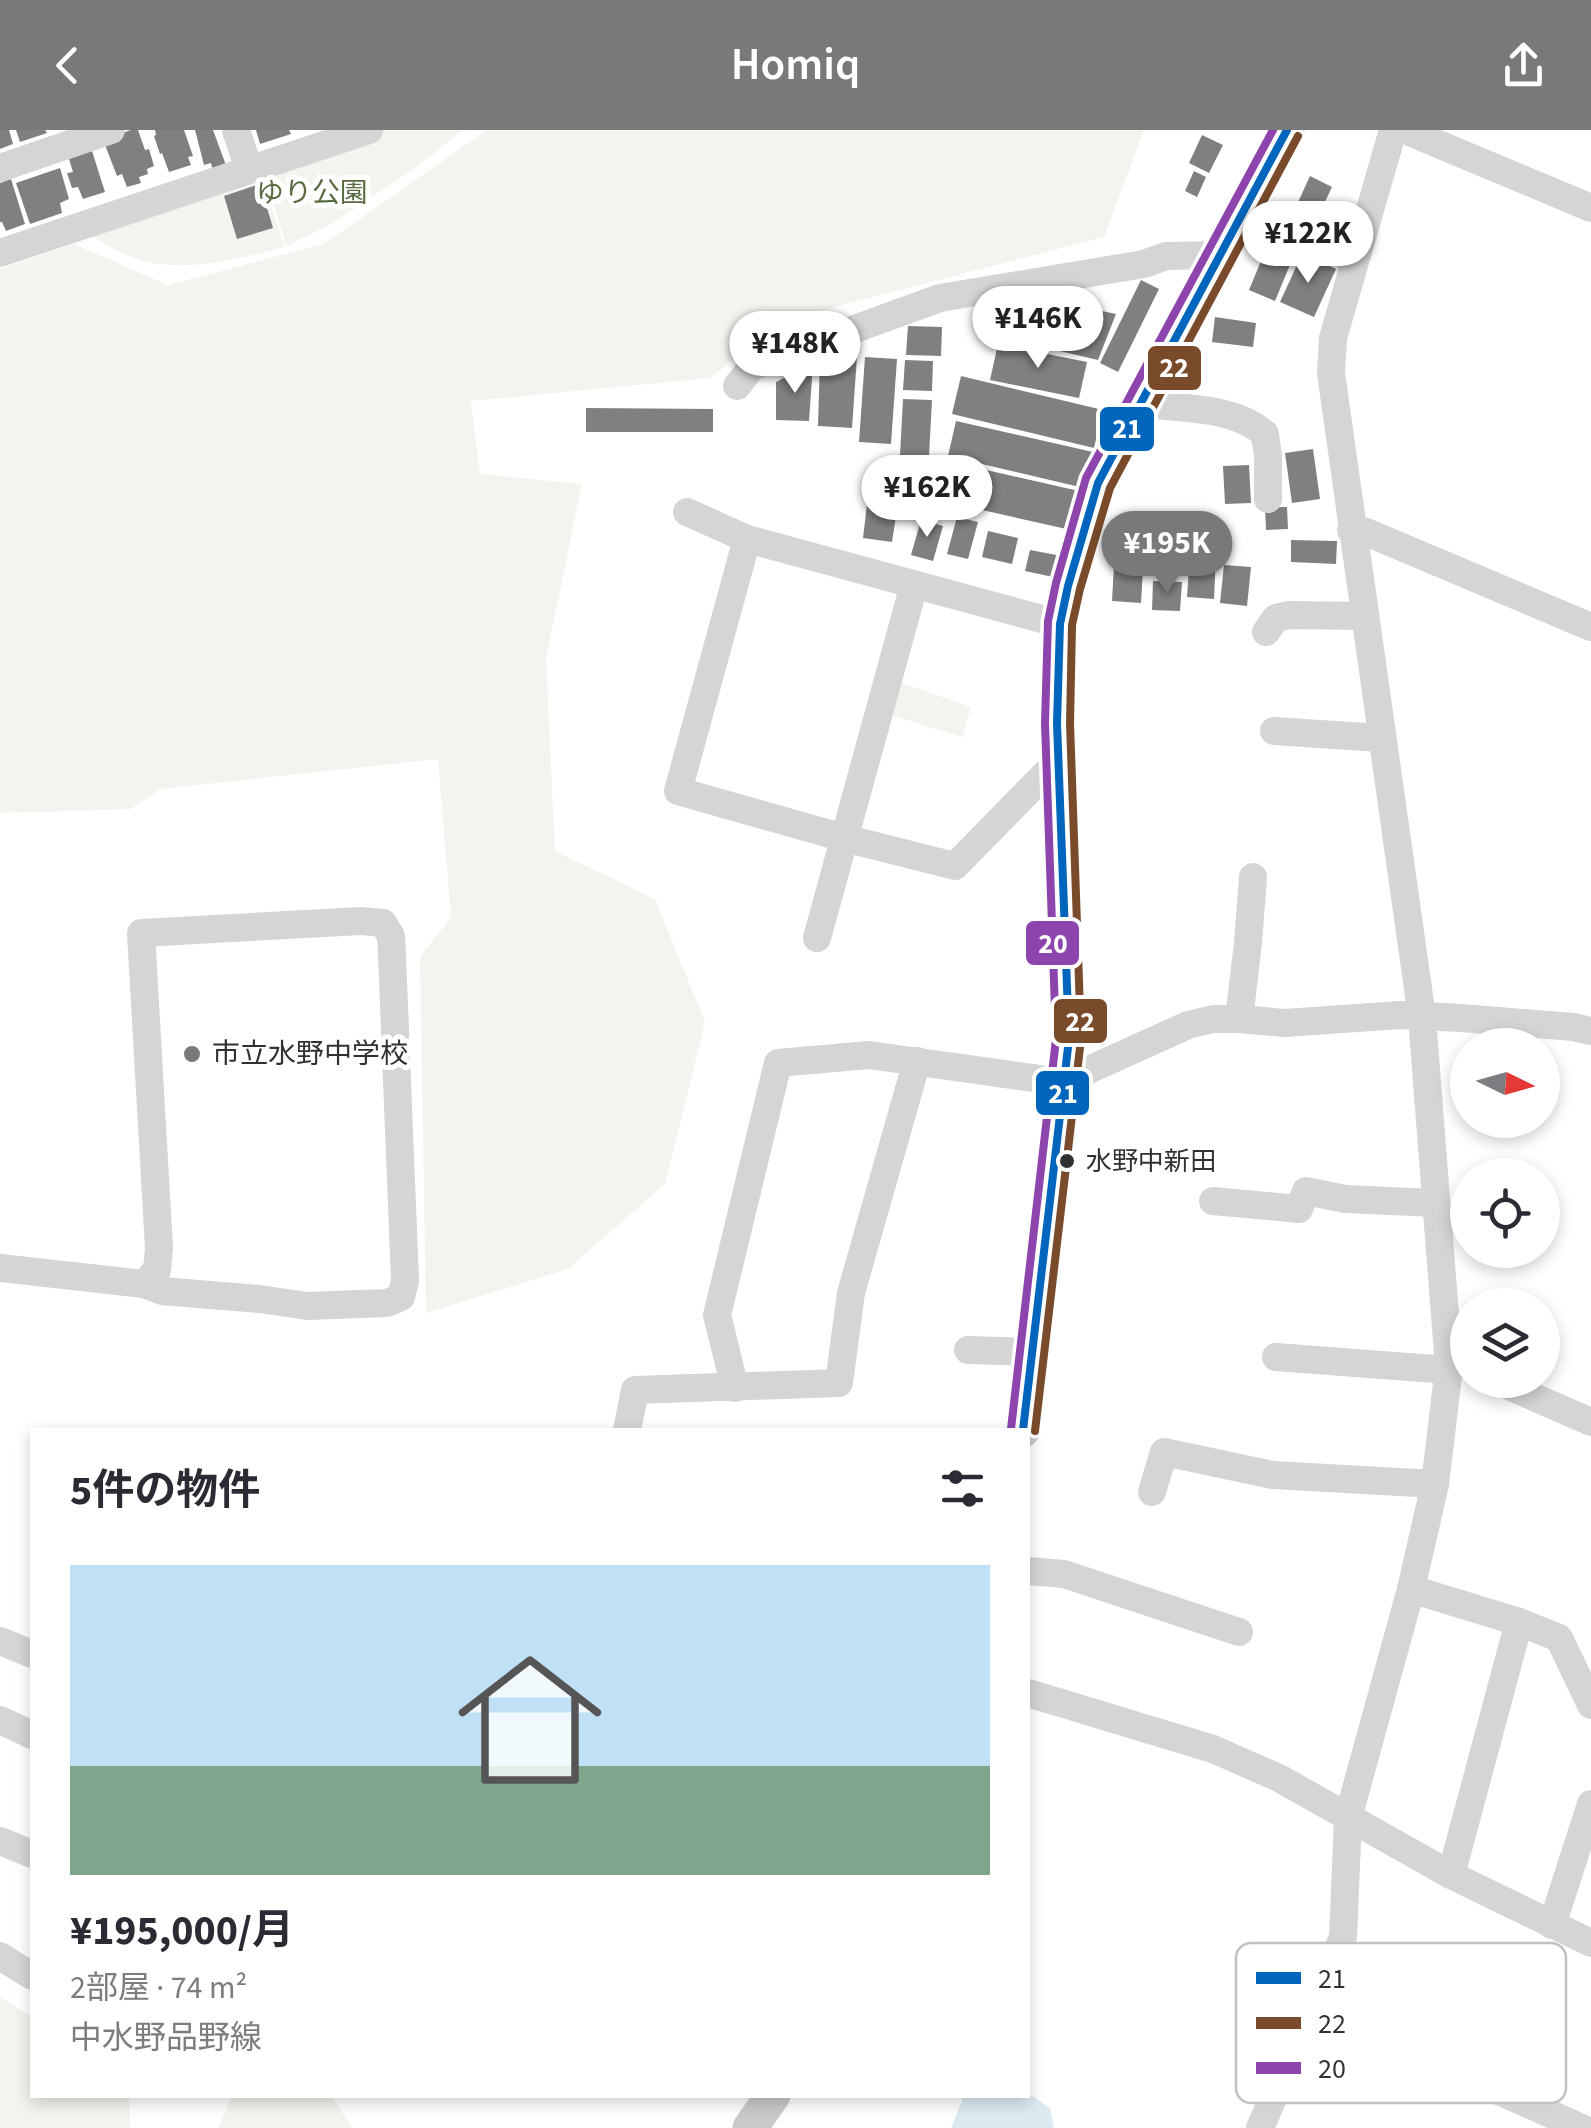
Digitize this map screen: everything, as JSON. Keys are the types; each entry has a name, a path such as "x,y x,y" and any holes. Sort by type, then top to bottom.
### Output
{"main road":[{"path":"1023,1428 1069,1039 1057,762 1060,624 1098,483 1287,130"},
{"path":"750,2128 771,2098"}],"street":[{"path":"0,168 112,130"},
{"path":"236,130 249,169"},
{"path":"0,253 370,130"},
{"path":"1393,130 1333,338 1330,374 1422,1018 1450,1325"},
{"path":"1405,130 1591,208"},
{"path":"737,386 752,366 940,298 1144,264 1166,256 1218,255"},
{"path":"1140,403 1229,414 1252,423 1265,434 1268,499"},
{"path":"687,512 747,540 1060,624"},
{"path":"1352,530 1366,532 1591,627"},
{"path":"747,540 678,791 955,866 1057,762"},
{"path":"817,938 914,585"},
{"path":"1266,632 1276,618 1289,615 1364,616"},
{"path":"1274,731 1381,738"},
{"path":"1239,1018 1253,877"},
{"path":"0,1268 280,1304 387,1303 402,1298 404,1242 392,955 390,936 383,923 141,934 159,1248 157,1270 144,1284"},
{"path":"736,1388 717,1315 778,1064 869,1055 1062,1082 1188,1025 1213,1019 1285,1023 1400,1016 1591,1030"},
{"path":"627,1428 635,1390 839,1384 851,1293 917,1061"},
{"path":"1213,1201 1299,1208 1306,1191 1345,1199 1436,1203"},
{"path":"968,1350 1032,1352"},
{"path":"1276,1357 1450,1369"},
{"path":"1340,1943 1348,1818 1411,1589 1450,1398"},
{"path":"1536,1398 1591,1422"},
{"path":"1152,1492 1164,1452 1273,1475 1435,1484"},
{"path":"1030,1571 1064,1574 1239,1632"},
{"path":"1411,1589 1559,1638 1591,1705"},
{"path":"1451,1875 1519,1622"},
{"path":"0,1640 30,1653"},
{"path":"1030,1695 1213,1749 1279,1778 1451,1875 1591,1943"},
{"path":"0,1720 30,1734"},
{"path":"1552,1925 1591,1804"},
{"path":"0,1841 30,1853"},
{"path":"0,1956 30,1975"},
{"path":"1260,2128 1271,2103"},
{"path":"1526,2103 1582,2128"}],"green space":[{"name":"ゆり公園","path":"371,130 463,130 418,166 333,223 286,246 264,172"},
{"path":"487,130 1144,130 1104,237 781,321 710,378 471,401 480,474 582,484 546,658 555,851 655,899 705,1022 665,1184 568,1269 426,1313 420,957 451,917 438,759 160,789 131,809 0,813 0,269 74,244 168,285 324,244"},
{"path":"260,173 285,247 207,263 160,264 124,254 68,220"},
{"path":"901,683 971,707 962,737 891,715"},
{"path":"0,1997 30,2016 30,2098 129,2098 130,2128 0,2128"},
{"path":"231,2098 333,2098 352,2128 219,2128"}],"shaded area":[{"path":"1030,2094 1050,2108 1054,2128 951,2128 963,2098 1030,2098"}],"building":[{"path":"0,130 9,130 13,144 0,149"},
{"path":"16,130 45,130 47,133 20,142"},
{"path":"138,130 154,166 139,177 141,183 127,187 122,174 117,176 105,145 116,135"},
{"path":"155,130 184,130 193,156 188,157 191,165 169,172"},
{"path":"195,130 213,130 227,168 213,172 211,163 204,165"},
{"path":"256,130 289,130 291,134 260,144"},
{"path":"1202,135 1223,145 1209,173 1189,163"},
{"path":"92,151 105,192 83,199 78,187 72,188 67,173 73,172 69,159"},
{"path":"60,168 69,199 60,203 62,213 30,224 16,183"},
{"path":"1194,171 1206,177 1197,197 1185,191"},
{"path":"1310,176 1332,187 1316,221 1294,211"},
{"path":"11,179 25,224 6,231 0,222 0,183"},
{"path":"260,184 273,228 237,239 224,196"},
{"path":"1292,216 1325,230 1316,251 1283,238"},
{"path":"1266,249 1292,260 1275,301 1249,290"},
{"path":"1302,254 1336,269 1314,317 1280,302"},
{"path":"1141,280 1159,289 1118,372 1100,363"},
{"path":"1074,305 1116,314 1098,360 1008,339 1020,313"},
{"path":"1215,317 1256,323 1253,347 1212,342"},
{"path":"908,326 942,327 941,356 906,355"},
{"path":"858,342 852,428 818,426 820,359"},
{"path":"998,344 1087,362 1079,398 990,380"},
{"path":"865,357 897,359 891,444 859,442"},
{"path":"905,360 933,361 932,391 903,390"},
{"path":"813,363 809,421 776,420 776,382"},
{"path":"961,376 1103,410 1094,448 952,414"},
{"path":"903,399 932,400 929,456 900,455"},
{"path":"586,408 713,409 713,432 586,432"},
{"path":"956,421 1093,452 1084,488 948,456"},
{"path":"1313,449 1320,499 1292,503 1285,453"},
{"path":"876,462 944,466 942,501 873,497"},
{"path":"960,464 1079,491 1071,530 951,503"},
{"path":"1249,465 1251,503 1225,504 1223,466"},
{"path":"867,505 897,509 892,542 863,538"},
{"path":"1265,507 1287,507 1288,529 1266,530"},
{"path":"957,517 978,522 968,559 947,554"},
{"path":"921,520 943,526 933,561 911,555"},
{"path":"988,531 1018,538 1012,564 982,557"},
{"path":"1291,540 1337,541 1336,564 1291,562"},
{"path":"1030,550 1062,556 1058,578 1025,571"},
{"path":"1190,553 1216,555 1214,599 1187,597"},
{"path":"1224,565 1251,567 1247,606 1220,603"},
{"path":"1114,566 1143,568 1141,603 1112,601"},
{"path":"1153,581 1182,582 1180,611 1152,610"}],"transit line":[{"name":"20","path":"1011,1428 1056,1039 1045,723 1048,621 1086,478 1273,130"},
{"name":"21","path":"1023,1428 1069,1039 1057,723 1060,624 1098,483 1287,130"},
{"name":"22","path":"1035,1431 1081,1039 1070,723 1072,625 1110,488 1298,136"}],"place":[{"name":"市立水野中学校","path":"192,1054"},
{"name":"水野中新田","path":"1067,1161"}]}
